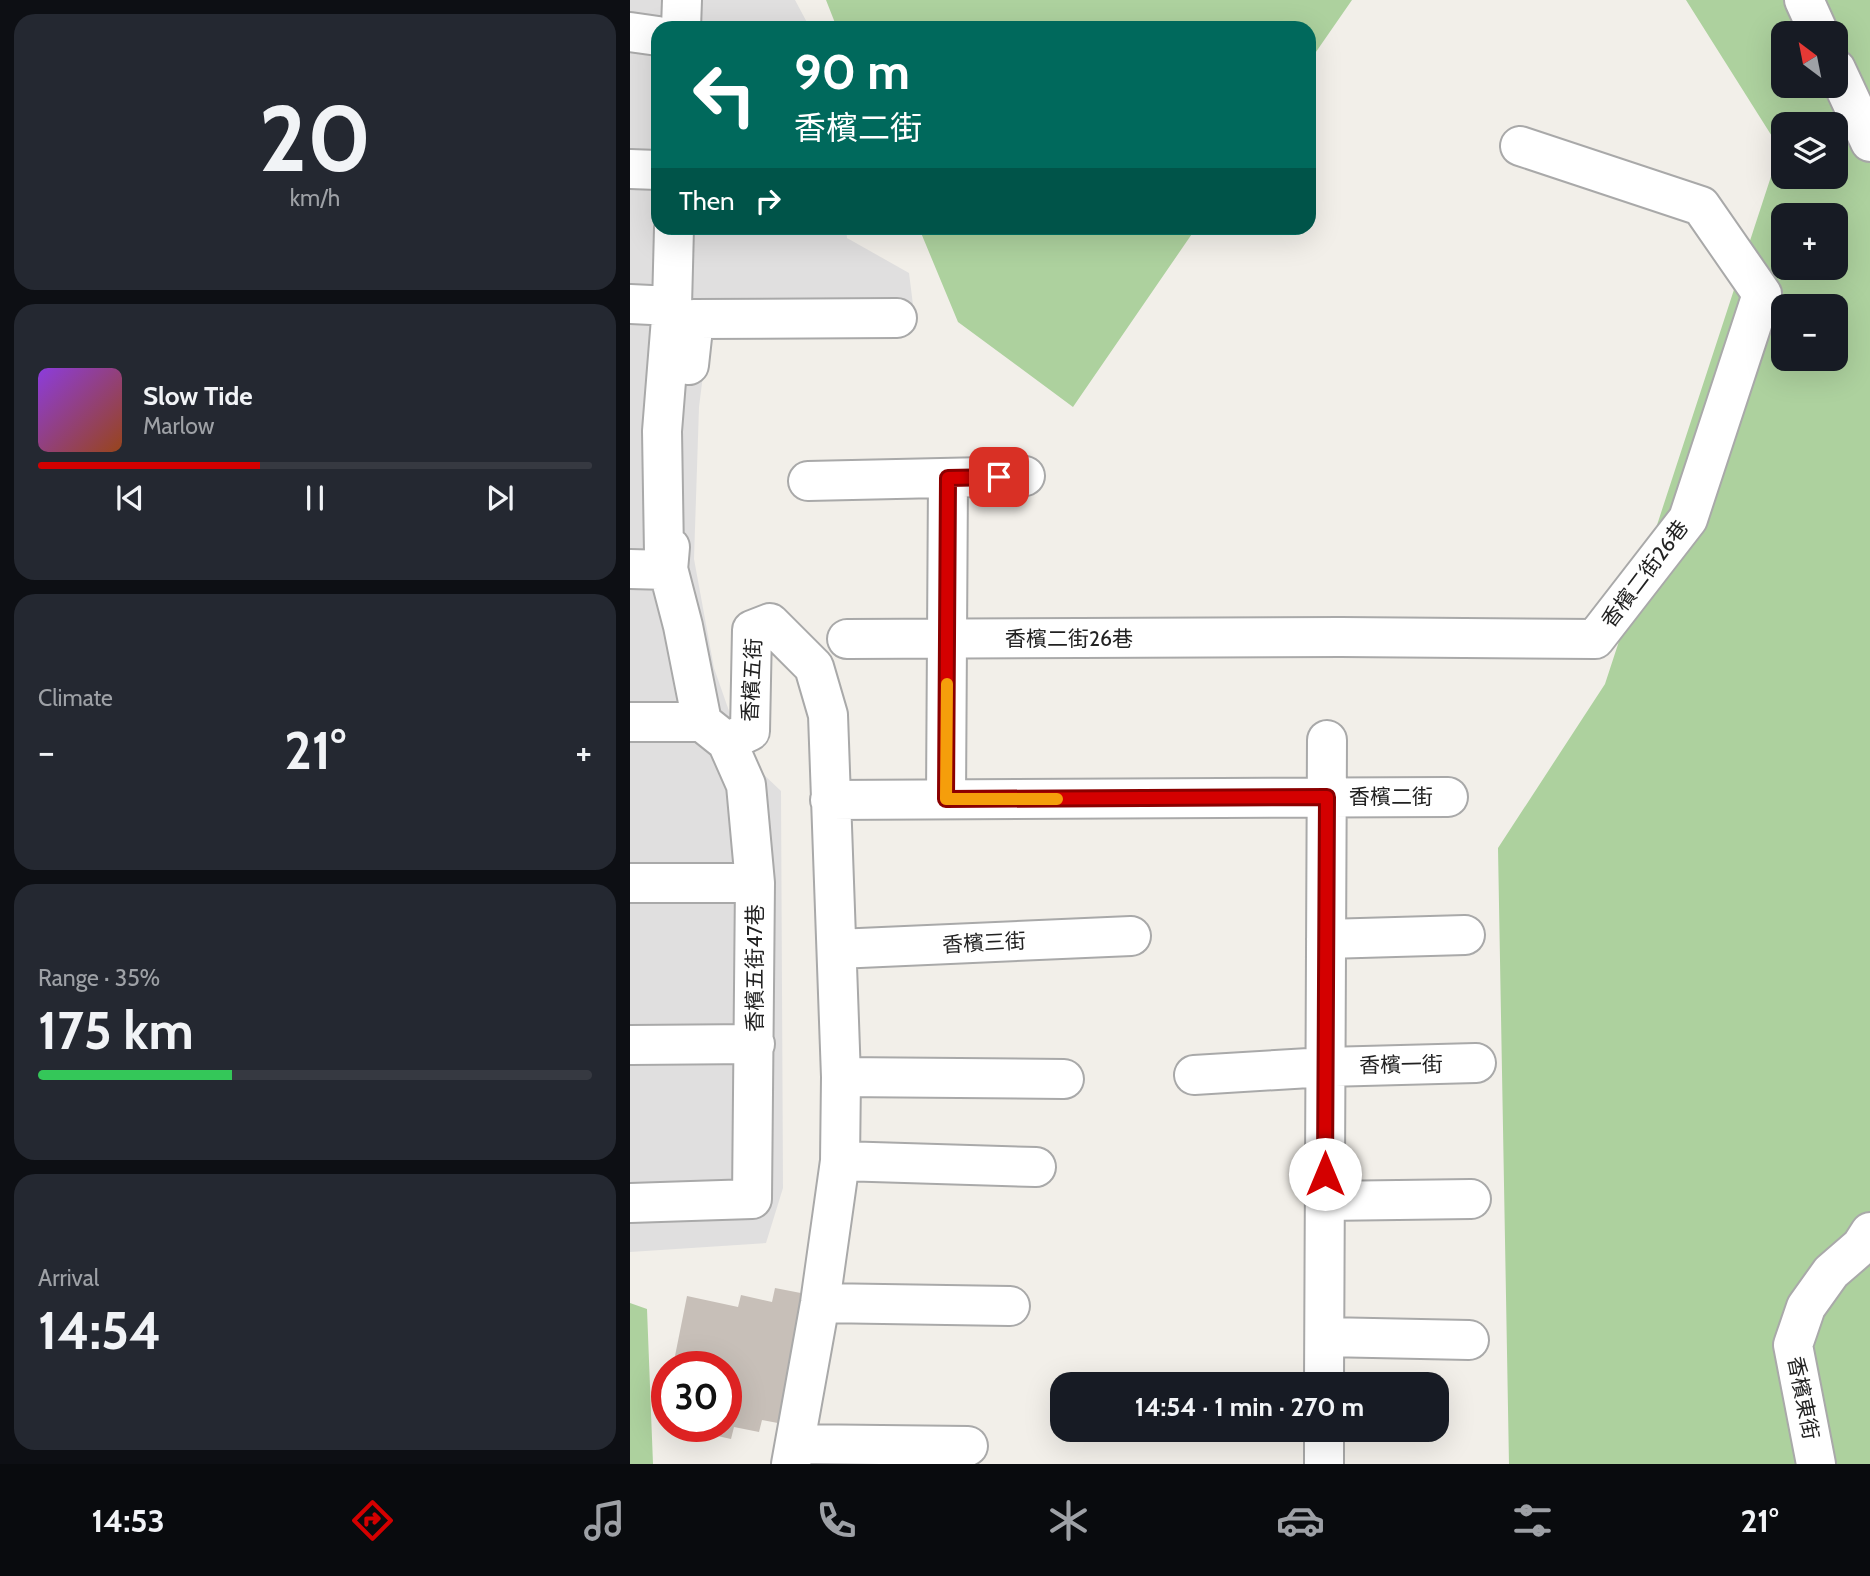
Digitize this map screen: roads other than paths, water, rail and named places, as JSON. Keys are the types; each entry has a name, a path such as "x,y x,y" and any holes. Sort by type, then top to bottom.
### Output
{"street":[{"path":"681,21 682,0"},
{"path":"1804,0 1814,21"},
{"path":"630,32 651,35"},
{"path":"1848,95 1870,142"},
{"name":"香檳二街26巷","path":"847,639 1595,639 1688,519 1762,294 1701,206 1520,146"},
{"path":"630,169 651,170"},
{"path":"630,722 715,732 664,553 646,431 672,306 674,235"},
{"path":"630,304 672,306"},
{"path":"668,570 694,319 897,318"},
{"path":"807,481 1025,476"},
{"path":"946,799 948,478"},
{"path":"630,569 668,570"},
{"name":"香檳五街","path":"715,732 750,731 752,630 771,623 814,667 828,715 830,800"},
{"name":"香檳五街47巷","path":"630,1203 752,1199 755,883 746,785 715,732"},
{"path":"1324,1372 1327,740"},
{"name":"香檳二街","path":"830,800 1448,797"},
{"path":"830,800 841,1077 840,1161 820,1303 793,1454 968,1446"},
{"path":"630,883 755,883"},
{"path":"1326,939 1465,935"},
{"name":"香檳三街","path":"837,949 1131,936"},
{"path":"630,1045 755,1044"},
{"name":"香檳一街","path":"1194,1075 1326,1067 1476,1063"},
{"path":"841,1077 1063,1079"},
{"path":"840,1161 1036,1167"},
{"path":"1325,1201 1471,1199"},
{"name":"香檳東街","path":"1816,1464 1793,1345 1806,1307 1831,1272 1861,1246 1870,1232"},
{"path":"820,1303 1010,1306"},
{"path":"1325,1337 1469,1340"},
{"path":"1324,1442 1324,1464"}]}
